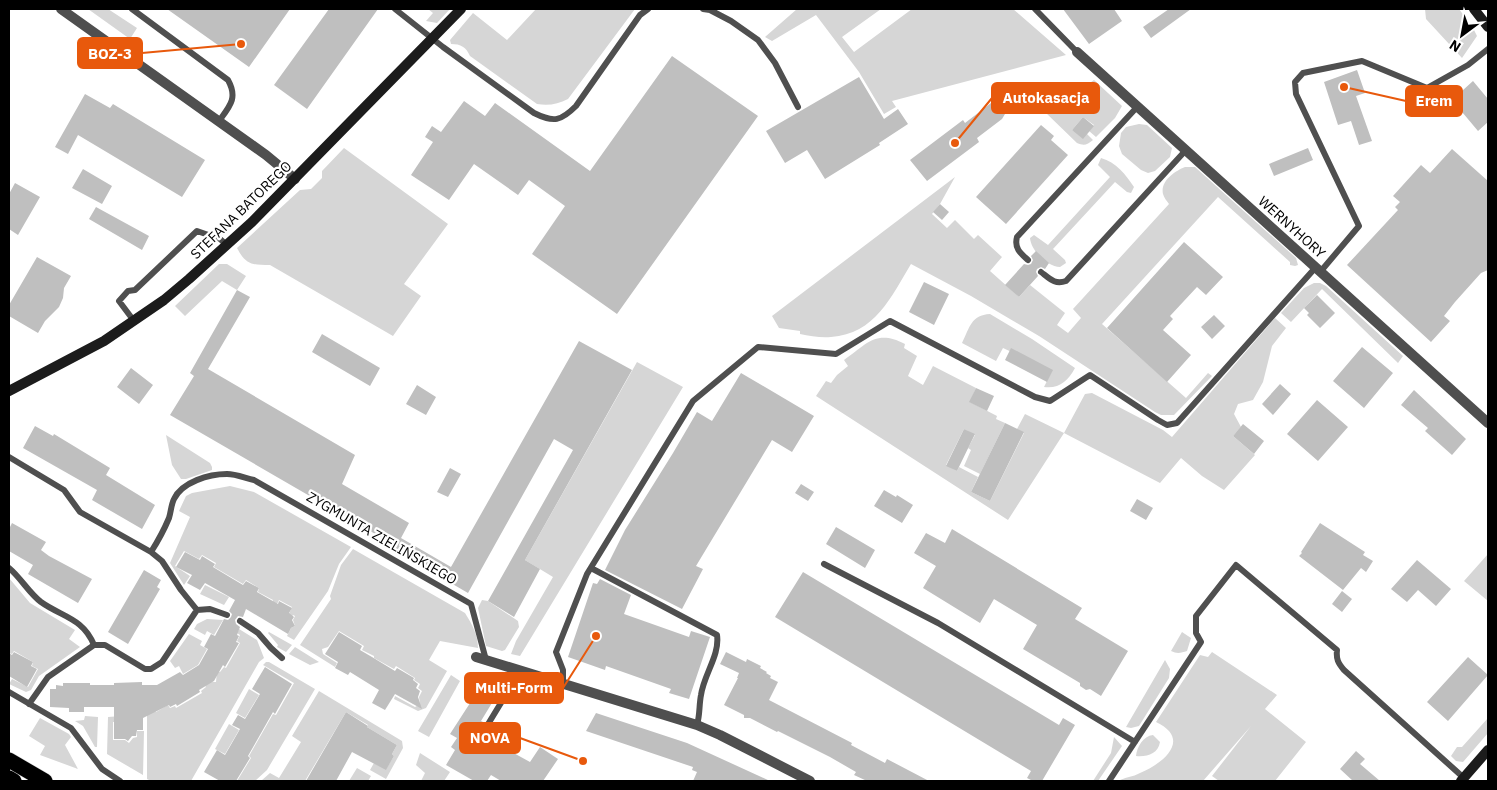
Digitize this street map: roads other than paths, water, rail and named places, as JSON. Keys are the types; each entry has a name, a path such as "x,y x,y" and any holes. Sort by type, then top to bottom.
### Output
{"highway":[{"path":"9,760 45,781"},
{"path":"9,778 14,781"}],"street":[{"path":"61,9 266,155 295,179"},
{"name":"STEFANA BATOREGO","path":"9,391 104,341 164,300 252,222 462,9"},
{"path":"1474,9 1488,27"},
{"name":"WERNYHORY","path":"1077,52 1488,423"},
{"name":"ZYGMUNTA ZIELIŃSKIEGO","path":"481,658 697,725 810,781"},
{"path":"1462,780 1488,750"}],"lane":[{"path":"132,9 228,80 233,88 233,98 231,105 219,121"},
{"path":"395,9 432,39 534,114 545,119 555,120 565,118 576,106 640,15 648,9"},
{"path":"703,9 710,10 733,22 758,40 775,64 798,106"},
{"path":"1035,9 1077,52"},
{"path":"563,683 563,670 556,652 587,574 693,401 758,347 836,354 890,321 1036,397 1050,401 1090,375 1158,420 1168,425 1177,424 1274,312 1359,226 1296,94 1295,82 1303,73 1362,61 1427,88 1468,65 1488,49"},
{"path":"1028,260 1017,250 1015,243 1017,237 1138,106"},
{"path":"1041,272 1052,282 1060,284 1066,282 1186,150"},
{"path":"134,321 119,301 128,291 135,290 197,231 220,239 227,245"},
{"path":"9,457 64,490 80,512 151,552 162,561 180,590 198,610"},
{"name":"ZYGMUNTA ZIELIŃSKIEGO","path":"151,552 162,534 173,500 179,490 186,485 208,477 228,474 254,480 471,604 481,658"},
{"path":"824,564 938,623 1135,742"},
{"path":"1109,781 1201,642 1196,632 1196,616 1236,565 1337,650 1336,657 1338,663 1344,670 1462,780"},
{"path":"9,568 22,580 40,602 69,617 86,631 94,646"},
{"path":"591,568 717,635 718,644 701,694 700,714 697,725"},
{"path":"198,610 210,609 227,615"},
{"path":"30,704 48,677 94,646 104,645 145,669 150,669 162,662 198,610"},
{"path":"240,621 258,633 282,658"},
{"path":"479,739 521,670"},
{"path":"9,692 71,728 102,769 120,781"}],"place":[{"name":"BOZ-3","path":"241,44"},
{"name":"Erem","path":"1344,87"},
{"name":"Autokasacja","path":"955,143"},
{"name":"Multi-Form","path":"596,636"},
{"name":"NOVA","path":"583,761"}]}
